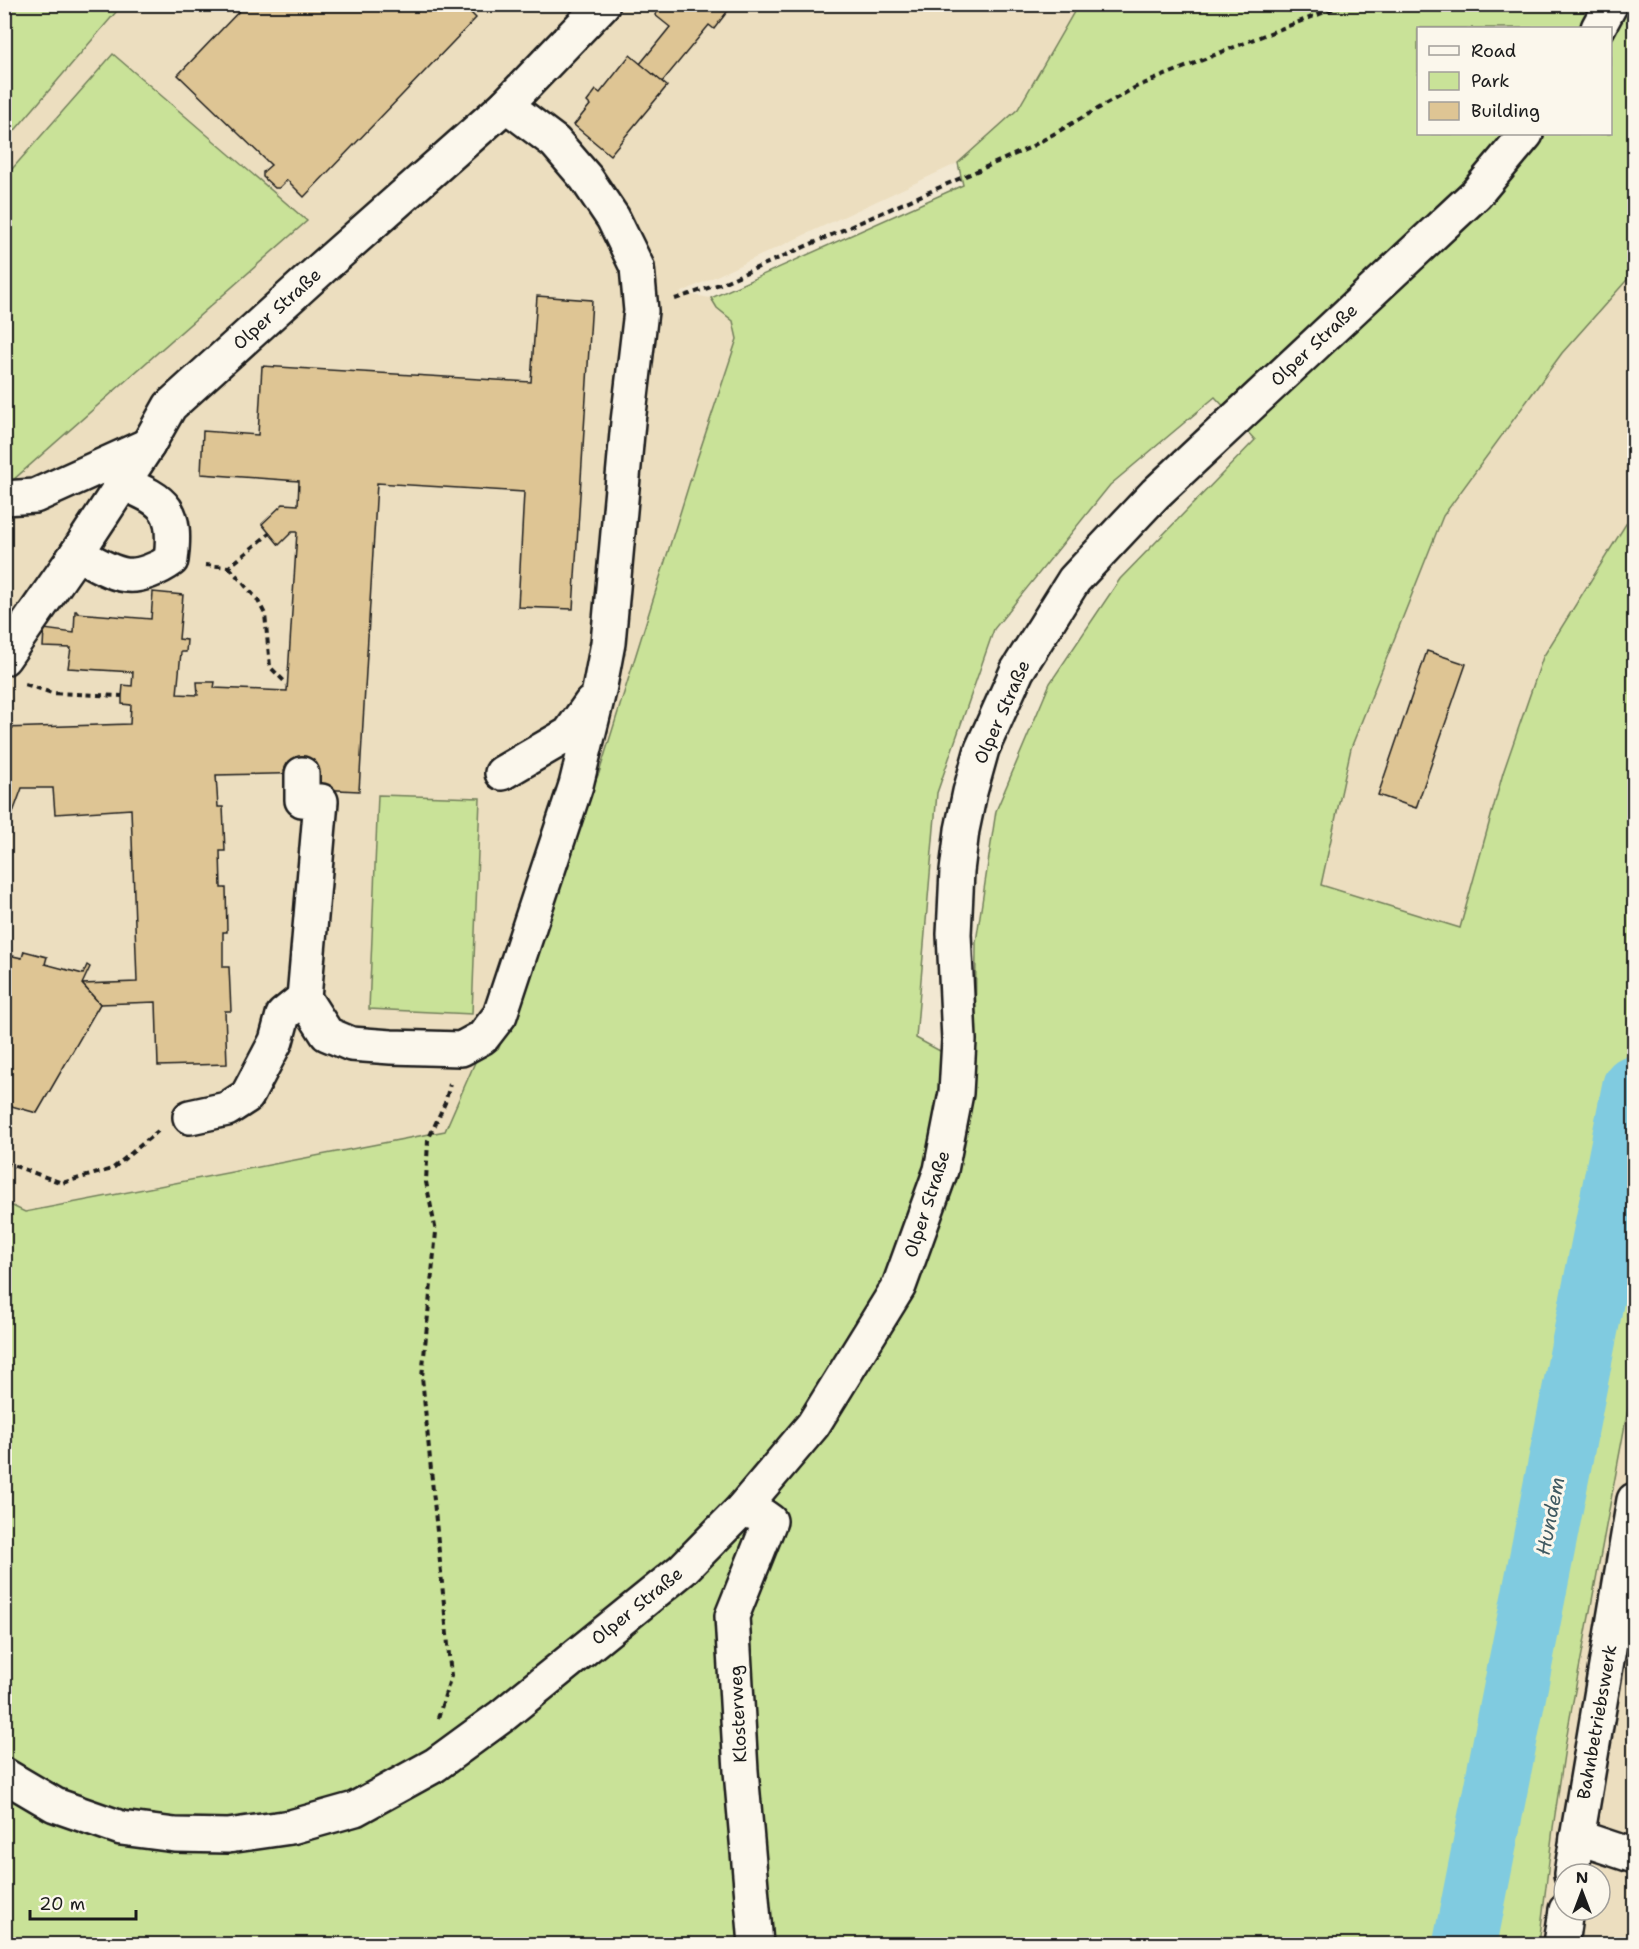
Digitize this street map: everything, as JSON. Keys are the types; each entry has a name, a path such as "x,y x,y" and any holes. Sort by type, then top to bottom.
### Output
{"main road":[{"name":"Olper Straße","path":"14,671 77,553 148,445 170,406 506,105 603,4"},
{"path":"1599,27 1611,4"},
{"path":"302,774 302,800 321,801 304,998 327,1034 351,1044 461,1049 483,1037 500,1015 576,785 599,691 610,631 628,422 641,311 637,267 613,218 586,178 555,142 506,105"},
{"name":"Olper Straße","path":"4,1775 55,1805 121,1828 175,1835 228,1836 291,1827 355,1809 435,1765 502,1716 682,1570 742,1509 813,1425 899,1286 941,1170 956,1093 959,1040 954,934 957,871 962,830 982,749 1017,671 1074,580 1147,503 1476,195 1525,135"},
{"path":"4,498 35,496 148,445"},
{"path":"77,553 126,576 157,570 171,560 173,542 171,515 156,498 122,483"},
{"path":"502,773 569,734 599,691"},
{"path":"190,1117 227,1109 247,1096 276,1041 283,1015 304,998"},
{"name":"Bahnbetriebswerk","path":"1573,1862 1635,1500"},
{"name":"Klosterweg","path":"742,1509 763,1516 770,1521 732,1616 741,1771 756,1944"},
{"path":"1577,1837 1635,1856"},
{"path":"1561,1944 1564,1922"}],"path":[{"path":"641,311 720,284 1029,148 1136,87 1346,4"},
{"path":"213,566 229,567 270,533"},
{"path":"229,567 257,599 265,614 270,667 287,684"},
{"path":"14,671 52,693 122,696"},
{"path":"436,1728 450,1676 422,1377 436,1232 426,1182 428,1140 444,1103 461,1049"},
{"path":"4,1162 62,1183 112,1169 149,1140 165,1124 190,1117"}],"shaded area":[{"path":"5,5 1078,5 1018,109 958,163 680,293 711,298 717,308 733,321 737,339 696,462 599,773 561,858 499,1049 476,1061 445,1131 25,1212 4,1202 5,487 307,221 113,54 5,177"},
{"path":"1634,272 1634,511 1543,657 1503,773 1460,928 1321,886 1351,748 1443,516 1562,353"},
{"path":"1634,1377 1634,1944 1539,1944 1568,1728"}],"green space":[{"path":"4,5 122,5 5,142"},
{"path":"1078,5 1634,5 1634,272 1562,353 1443,516 1351,748 1321,885 1460,928 1503,773 1543,657 1634,511 1634,1377 1568,1728 1539,1944 5,1944 4,1202 25,1212 445,1131 476,1060 499,1048 561,858 599,773 696,462 737,339 733,321 717,308 711,298 963,185 958,163 1018,109","holes":["1215,397 1255,440 1120,579 1050,683 996,811 976,942 975,1070 916,1038 937,793 994,629 1110,485"]},
{"path":"113,54 307,221 5,487 5,177"},
{"path":"378,795 480,798 472,1014 369,1009"}],"building":[{"path":"246,4 462,4 476,18 304,197 287,180 279,188 275,188 263,177 263,172 271,165 178,75"},
{"path":"664,4 733,4 714,29 709,25 662,82 640,64 670,27 655,15"},
{"path":"630,55 667,86 610,155 574,125 590,105 587,102 596,90 600,93"},
{"path":"537,296 592,300 573,609 518,607 524,492 377,483 359,791 317,789 318,773 216,775 218,807 223,807 225,851 220,851 221,888 226,888 227,932 223,932 223,967 229,967 231,1011 225,1011 227,1064 158,1066 156,1002 100,1004 82,984 137,982 131,809 55,814 53,788 22,788 4,837 4,728 130,724 131,705 122,704 122,696 123,685 132,686 133,672 68,668 71,648 43,647 44,629 74,633 75,611 151,619 153,592 183,595 179,639 187,640 186,652 181,652 177,694 198,695 197,682 215,682 214,688 287,691 297,532 292,532 279,545 262,524 283,504 298,505 299,481 201,474 203,431 258,435 262,366 531,382"},
{"path":"1427,651 1466,664 1416,808 1378,795"},
{"path":"24,951 47,957 45,964 83,974 87,965 90,967 82,984 100,1004 37,1113 4,1104 4,954 22,958"}],"waterway":[{"name":"Hundem","path":"1465,1944 1634,1087"}]}
